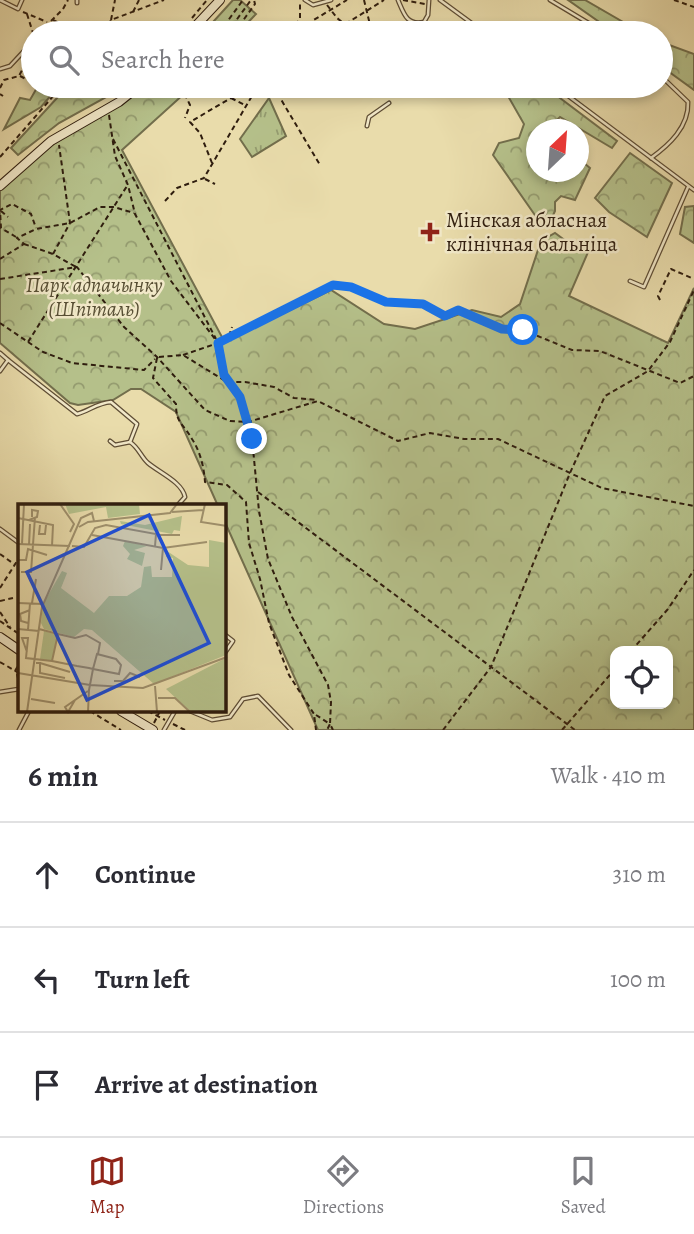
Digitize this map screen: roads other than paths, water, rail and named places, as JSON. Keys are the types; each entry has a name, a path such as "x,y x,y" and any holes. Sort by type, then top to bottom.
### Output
{"street":[{"path":"198,21 220,0"},
{"path":"1,184 58,140 130,98"},
{"path":"0,637 18,649"},
{"path":"123,712 152,729"}],"lane":[{"path":"0,0 18,9 22,0"},
{"path":"303,0 313,5 331,0"},
{"path":"399,0 409,21"},
{"path":"440,0 469,21"},
{"path":"550,0 585,21"},
{"path":"425,21 429,2"},
{"path":"0,69 10,66 21,54"},
{"path":"651,158 676,138 688,112 688,102 673,88"},
{"path":"571,98 694,190"},
{"path":"367,126 369,117 389,103"},
{"path":"688,112 694,110"},
{"path":"630,281 644,287 688,187"},
{"path":"0,353 77,414 99,403 110,402 137,424 130,442"},
{"path":"0,371 8,360"},
{"path":"110,441 115,445 130,442 138,448 145,461 182,488 185,497 179,504"},
{"path":"0,529 18,542"},
{"path":"226,636 233,641 226,651"},
{"path":"0,692 18,689"},
{"path":"192,712 212,720 230,717 243,699 258,696 290,730"},
{"path":"19,730 28,712"},
{"path":"164,730 174,712"}],"place":[{"name":"Мінская абласная клінічная бальніца","path":"430,232"}],"park label":[{"name":"Парк адпачынку (Шпіталь)","path":"94,297"}]}
